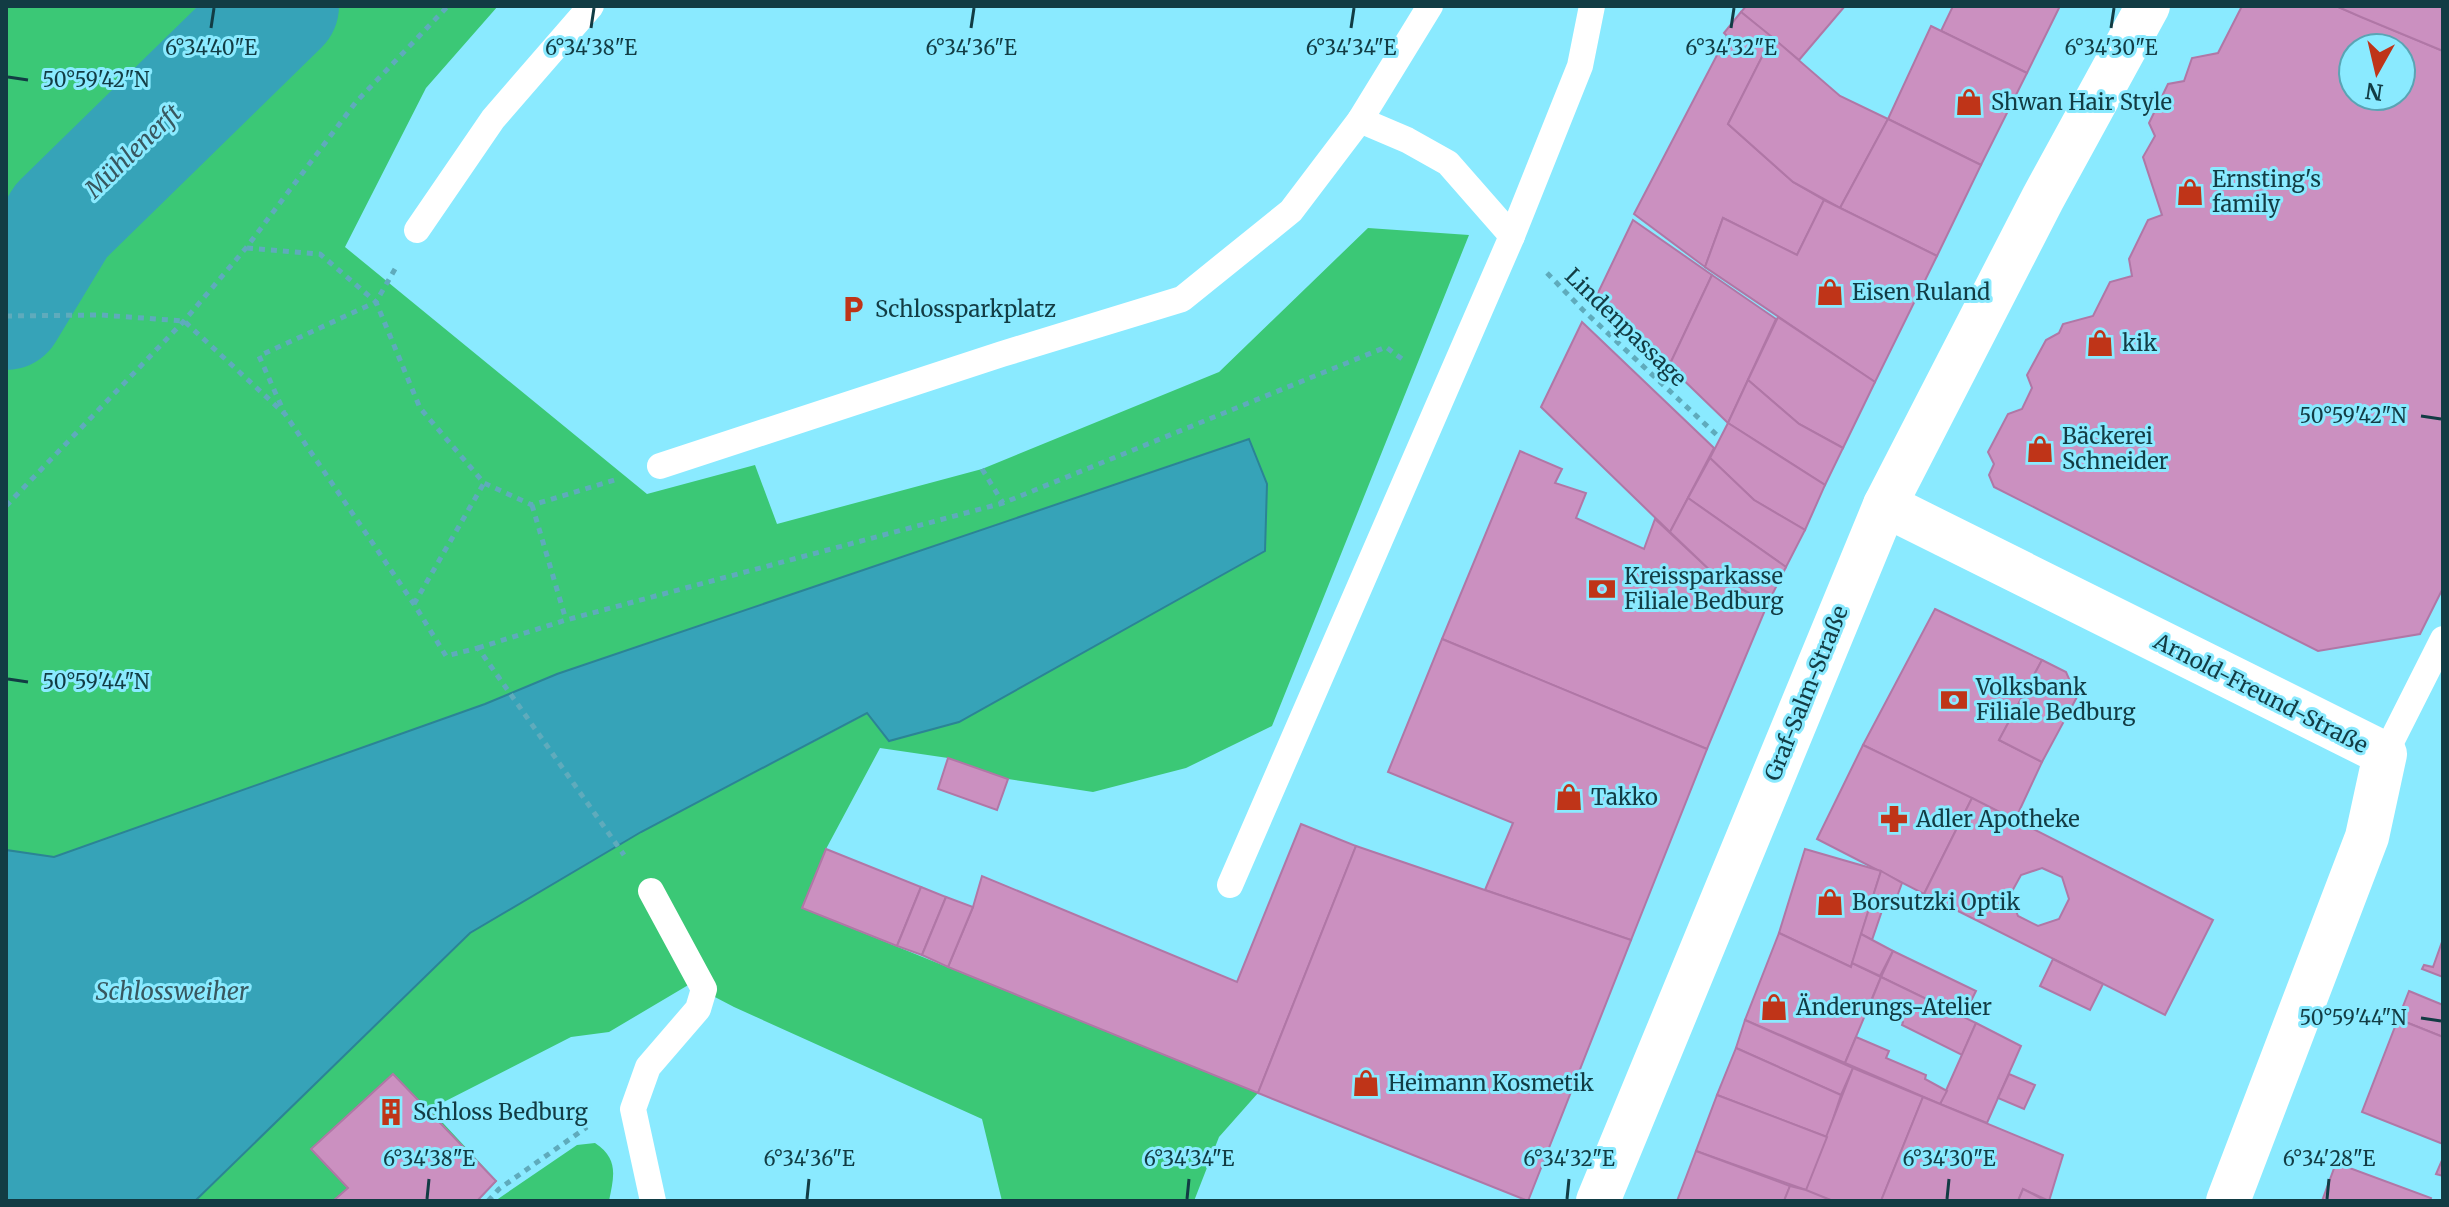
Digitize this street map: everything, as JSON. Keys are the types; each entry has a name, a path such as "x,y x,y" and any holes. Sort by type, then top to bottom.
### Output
{"street":[{"name":"Graf-Salm-Straße","path":"1598,1201 1885,505 2043,198 2148,6"},
{"name":"Arnold-Freund-Straße","path":"1885,505 2385,754 2367,837 2228,1201"}],"lane":[{"path":"417,230 493,119 591,6"},
{"path":"660,466 1002,354 1182,299 1291,211 1360,120 1430,6"},
{"path":"1230,885 1512,236 1580,66 1592,6"},
{"path":"1360,120 1407,140 1448,163 1512,236"},
{"path":"2385,754 2443,639"},
{"path":"651,891 704,989 698,1009 648,1067 633,1109 653,1201"}],"path":[{"path":"6,506 184,321 246,248 356,102 448,6"},
{"name":"Lindenpassage","path":"1512,236 1583,310 1720,438"},
{"path":"246,248 320,254 376,302 420,408 484,483 532,505 660,466"},
{"path":"376,302 259,356 285,414 446,656 566,620 1003,503 1386,347 1444,393"},
{"path":"6,316 101,315 184,321 285,414"},
{"path":"982,469 1003,503"},
{"path":"414,604 484,483"},
{"path":"532,505 566,620"},
{"path":"478,648 651,891"},
{"path":"488,1201 499,1189 587,1127 633,1109"}],"green space":[{"path":"6,6 498,6 426,88 345,247 647,494 755,465 777,524 982,469 1219,372 1368,228 1469,235 1272,726 1186,768 1093,792 1008,779 948,758 880,748 826,849 802,908 1258,1093 1219,1137 1194,1201 1002,1201 982,1119 734,1007 690,984 609,1032 571,1037 430,1109 497,1181 478,1201 496,1180 393,1074 312,1149 348,1188 333,1201 195,1201 470,933 641,832 868,713 889,740 959,722 1264,551 1267,484 1248,439 557,674 485,704 54,857 6,850"},
{"path":"595,1143 608,1155 613,1169 609,1201 495,1201 577,1145"}],"water":[{"name":"Schlossweiher","path":"1249,439 1267,484 1265,551 959,722 889,741 867,713 641,832 470,933 195,1201 6,1201 6,850 54,857 485,704 557,674"}],"building":[{"path":"1746,6 1845,6 1799,60 1741,12"},
{"path":"1953,6 2060,6 2027,73 1941,31"},
{"path":"2242,6 2336,6 2398,32 2337,32 2337,112 2417,112 2417,40 2443,51 2443,588 2420,634 2318,651 1994,487 1989,475 1994,464 1988,452 2008,414 2022,409 2032,388 2027,375 2046,340 2059,333 2063,324 2093,316 2110,282 2132,276 2129,259 2148,220 2162,215 2143,157 2155,136 2149,123 2168,84 2184,81 2192,58 2218,53"},
{"path":"2336,6 2443,6 2443,51 2417,40 2417,32 2397,32"},
{"path":"1741,12 1772,37 1728,124 1793,182 1824,200 1797,255 1723,218 1705,267 1634,214 1727,36 1724,33"},
{"path":"1931,26 2027,73 1981,165 1888,119"},
{"path":"1772,37 1840,96 1888,119 1840,208 1793,182 1728,124"},
{"path":"1888,119 1981,165 1937,256 1840,208"},
{"name":"Eisen Ruland","path":"1824,200 1937,256 1875,382 1705,267 1723,218 1797,255"},
{"path":"1633,220 1712,275 1669,366 1596,297"},
{"path":"1712,275 1776,319 1728,423 1669,366"},
{"path":"1778,317 1875,382 1843,448 1799,424 1748,380"},
{"path":"1582,322 1714,448 1670,532 1541,407"},
{"path":"1748,380 1799,424 1843,448 1825,485 1728,423"},
{"path":"1728,423 1825,485 1805,530 1754,500 1710,458"},
{"name":"Kreissparkasse Filiale Bedburg","path":"1520,451 1562,469 1555,483 1586,493 1576,518 1644,549 1655,519 1715,575 1768,603 1707,749 1442,639"},
{"path":"1710,458 1754,500 1805,530 1786,567 1688,498"},
{"path":"1688,498 1786,567 1768,603 1715,575 1670,532"},
{"name":"Volksbank Filiale Bedburg","path":"1935,609 2042,660 1999,740 2042,762 2015,820 1863,745"},
{"name":"Takko","path":"1442,639 1707,749 1631,940 1485,890 1513,823 1388,772"},
{"path":"2042,660 2066,672 2077,697 2042,762 1999,740"},
{"name":"Adler Apotheke","path":"1863,745 1972,798 1924,894 1817,839"},
{"path":"948,758 1008,779 997,810 938,789"},
{"path":"1972,798 2213,920 2165,1015 1924,894","holes":["2042,868 2062,877 2069,899 2059,919 2038,926 2018,916 2010,895 2021,875"]},
{"path":"1301,824 1356,846 1258,1093 948,967 973,907 982,876 1237,982"},
{"path":"1356,846 1631,940 1528,1201 1258,1093"},
{"path":"826,849 921,887 897,946 802,908"},
{"name":"Borsutzki Optik","path":"1805,849 1881,871 1851,967 1779,933"},
{"path":"1881,871 1902,883 1895,902 1886,899 1872,940 1861,934"},
{"path":"921,887 946,897 922,955 897,946"},
{"path":"946,897 973,907 948,967 922,955"},
{"path":"1779,933 1851,967 1852,963 1881,977 1845,1063 1745,1020"},
{"path":"1861,934 1893,951 1880,976 1852,963"},
{"path":"2443,939 2443,977 2422,969 2424,965 2433,967"},
{"path":"1893,951 1976,991 1963,1017 1881,977"},
{"path":"2053,959 2103,984 2090,1010 2040,986"},
{"path":"1881,977 1976,1023 1962,1055 1902,1025 1903,1022 1870,1004"},
{"path":"2409,991 2443,1005 2443,1037 2398,1019"},
{"path":"2398,1019 2443,1037 2443,1144 2362,1112"},
{"path":"1745,1020 1853,1068 1841,1095 1736,1048"},
{"path":"1976,1023 2021,1046 1987,1123 1940,1104"},
{"path":"1856,1037 1889,1051 1886,1058 1926,1075 1925,1079 1947,1091 1940,1104 1845,1063"},
{"path":"1736,1048 1841,1095 1827,1137 1717,1095"},
{"path":"1853,1068 1923,1097 1881,1201 1833,1201 1805,1191"},
{"name":"Schloss Bedburg","path":"393,1074 496,1181 477,1201 333,1201 348,1188 311,1149"},
{"path":"2009,1074 2035,1085 2024,1109 1998,1098"},
{"path":"1717,1095 1827,1137 1806,1190 1696,1151"},
{"path":"1923,1097 2063,1155 2049,1201 2023,1189 2018,1201 1881,1201"},
{"path":"1696,1151 1790,1186 1784,1201 1677,1201"},
{"path":"2443,1158 2443,1176 2436,1174"},
{"path":"2336,1163 2431,1198 2430,1201 2322,1201"},
{"path":"1790,1186 1806,1190 1833,1201 1784,1201"},
{"path":"2023,1189 2046,1201 2018,1201"}],"waterway":[{"name":"Mühlenerft","path":"6,312 61,221 281,6"}],"place":[{"name":"Shwan Hair Style","path":"1969,102"},
{"name":"Ernsting's family","path":"2190,192"},
{"name":"Eisen Ruland","path":"1830,292"},
{"name":"Schlossparkplatz","path":"853,309"},
{"name":"kik","path":"2100,343"},
{"name":"Bäckerei Schneider","path":"2040,449"},
{"name":"Kreissparkasse Filiale Bedburg","path":"1602,589"},
{"name":"Volksbank Filiale Bedburg","path":"1954,700"},
{"name":"Takko","path":"1569,797"},
{"name":"Adler Apotheke","path":"1894,819"},
{"name":"Borsutzki Optik","path":"1830,902"},
{"name":"Änderungs-Atelier","path":"1774,1007"},
{"name":"Heimann Kosmetik","path":"1366,1083"},
{"name":"Schloss Bedburg","path":"391,1112"}]}
